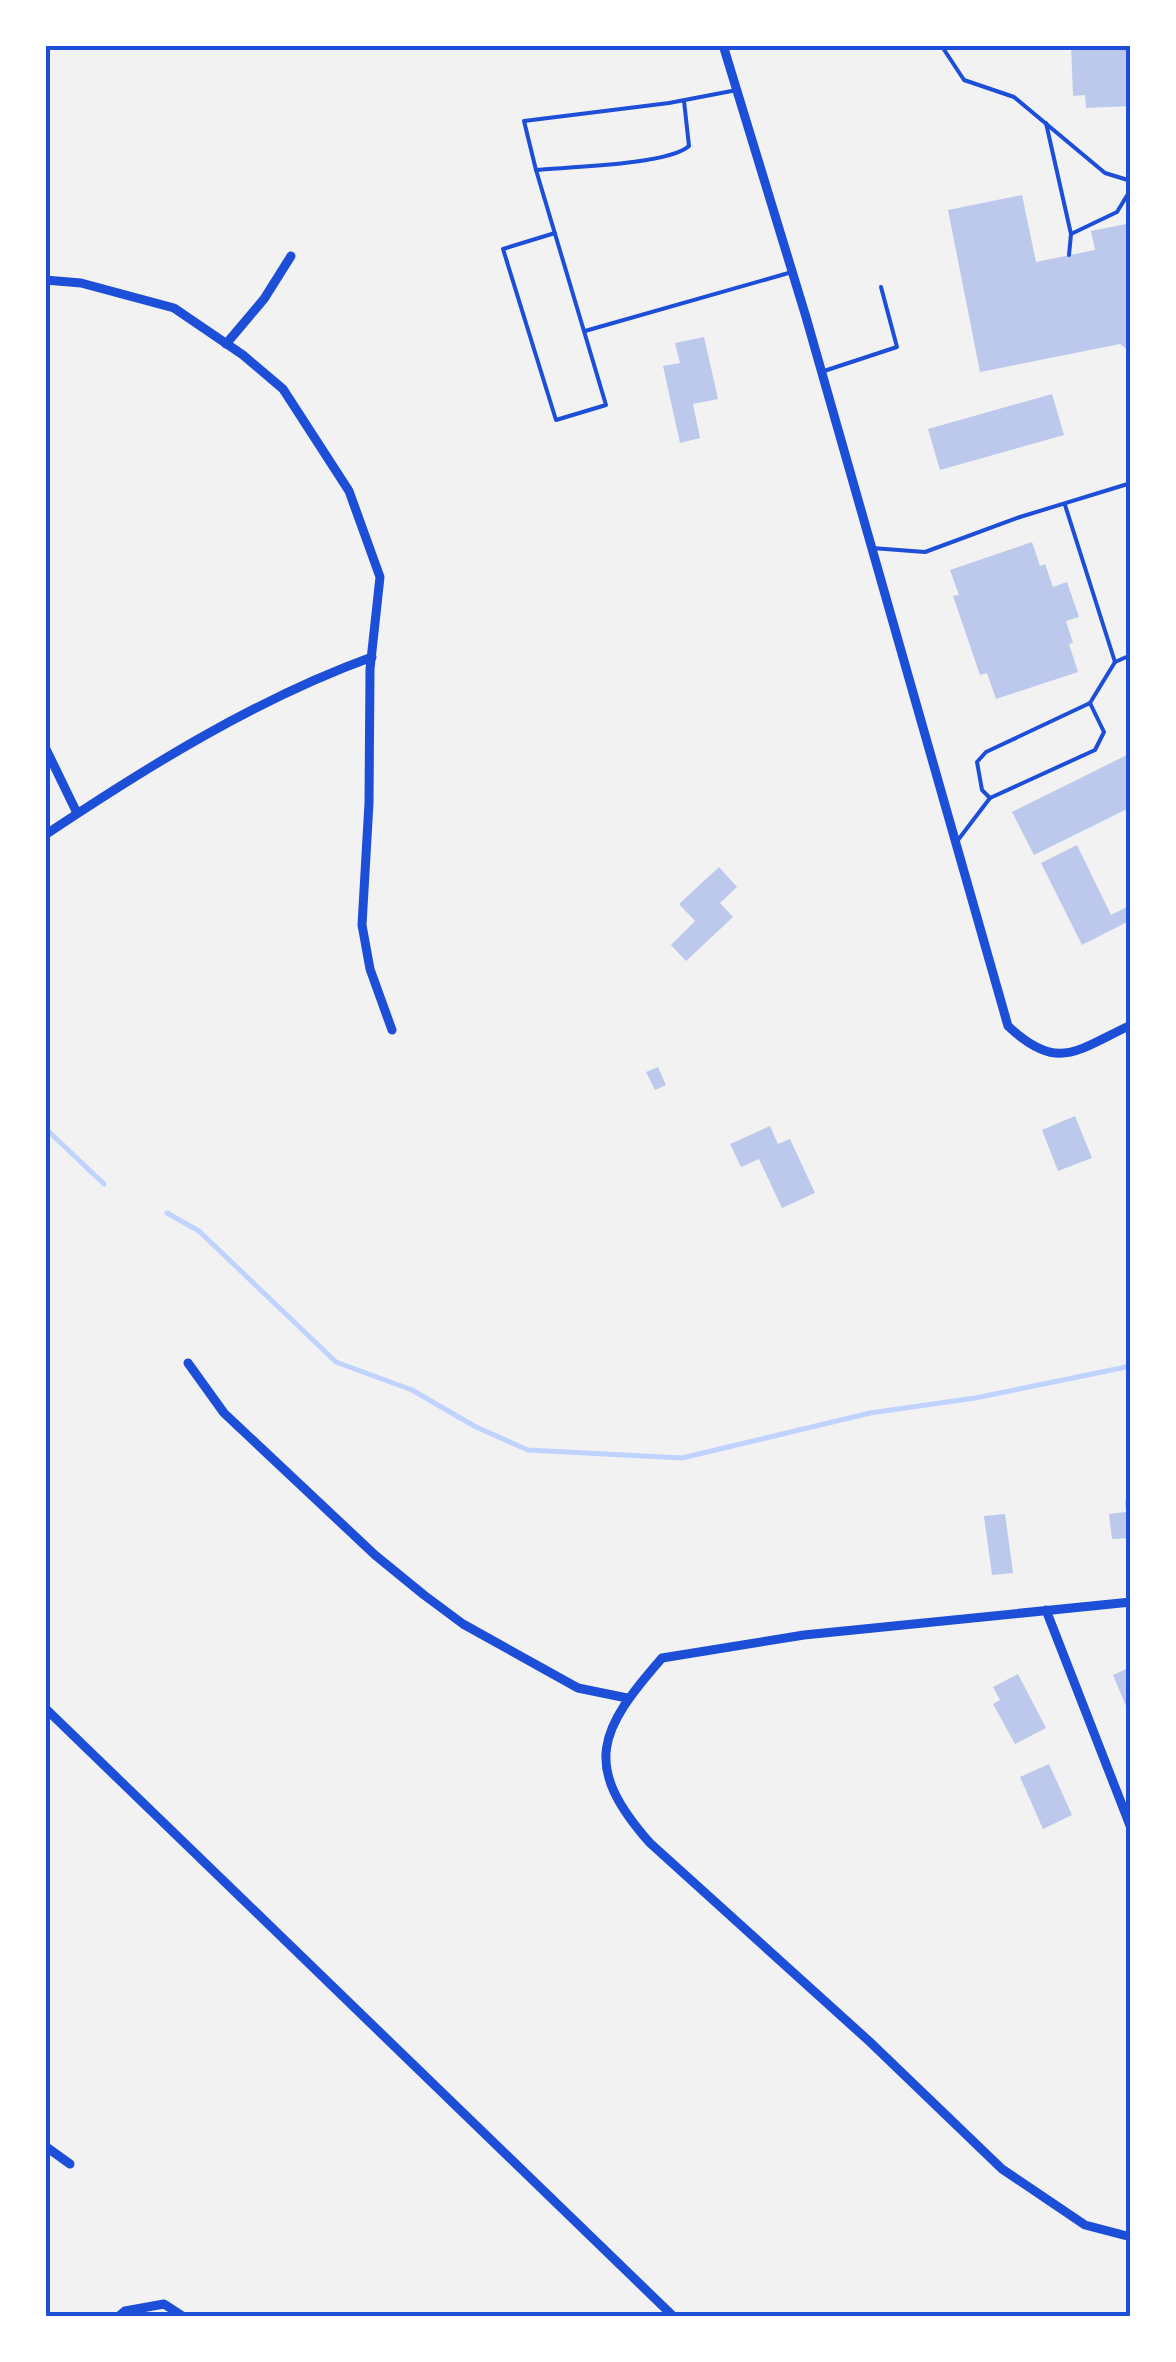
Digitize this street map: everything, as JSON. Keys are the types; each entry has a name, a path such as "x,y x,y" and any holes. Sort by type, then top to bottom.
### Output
{"street":[{"path":"723,45 1008,1026 1028,1044 1050,1055 1072,1052 1131,1024"},
{"path":"226,344 264,299 291,256"},
{"path":"45,280 81,283 174,308 226,344 283,388 349,492 380,578 372,656 362,925 370,969 392,1030"},
{"path":"45,834 102,795 257,709 328,672 372,656"},
{"path":"45,747 77,813"},
{"path":"188,1363 224,1413 424,1596 463,1624 578,1688 627,1698"},
{"path":"1131,1602 804,1635 662,1658 627,1698 605,1745 610,1789 628,1818 650,1842 869,2041 1002,2169 1085,2225 1131,2237"},
{"path":"1046,1610 1131,1828"},
{"path":"45,1708 674,2317"},
{"path":"45,2146 70,2164"},
{"path":"118,2317 125,2311 164,2304 184,2317"}],"lane":[{"path":"554,233 503,249 556,420 606,405 524,121 737,90"},
{"path":"536,170 682,153 689,146 690,136 684,100"},
{"path":"584,331 792,272"},
{"path":"821,372 897,347 881,286"},
{"path":"872,548 925,552 1131,483"},
{"path":"1064,503 1115,662"},
{"path":"990,798 982,790 978,762 986,752 1090,703 1115,662 1131,655"},
{"path":"956,842 990,798 1094,750 1104,732 1090,703"}],"path":[{"path":"942,45 964,80 1014,97 1105,174 1131,181"},
{"path":"1046,123 1071,234 1069,255"},
{"path":"1071,234 1117,212 1131,189"}],"building":[{"path":"1071,45 1131,45 1131,106 1086,108 1085,95 1073,96"},
{"path":"1022,195 1036,262 1095,250 1091,231 1131,223 1131,352 1120,344 980,372 948,210"},
{"path":"704,337 718,399 693,404 700,438 680,443 663,366 680,363 675,343"},
{"path":"1052,394 1064,435 940,470 928,429"},
{"path":"1032,542 1053,587 1067,582 1079,617 1066,621 1078,672 996,699 987,673 980,675 953,596 959,595 950,570"},
{"path":"1131,753 1131,807 1034,855 1012,812"},
{"path":"1077,845 1111,915 1131,905 1131,920 1082,945 1041,863"},
{"path":"719,867 737,887 720,903 733,917 686,961 671,945 695,921 679,904"},
{"path":"658,1067 666,1085 655,1090 646,1072"},
{"path":"1075,1116 1092,1158 1058,1171 1042,1130"},
{"path":"770,1126 778,1144 790,1139 815,1193 782,1208 759,1159 741,1167 730,1144"},
{"path":"1131,1499 1131,1538 1112,1539 1109,1514 1126,1512 1125,1500"},
{"path":"1005,1514 1013,1573 992,1575 984,1516"},
{"path":"1131,1667 1131,1718 1113,1675"},
{"path":"1018,1674 1046,1728 1015,1744 993,1704 1000,1700 993,1687"},
{"path":"1049,1764 1072,1815 1043,1829 1020,1777"}],"waterway":[{"path":"45,1128 104,1184"},
{"path":"167,1213 199,1231 336,1362 412,1390 476,1427 528,1450 682,1458 870,1413 975,1398 1131,1366"}]}
